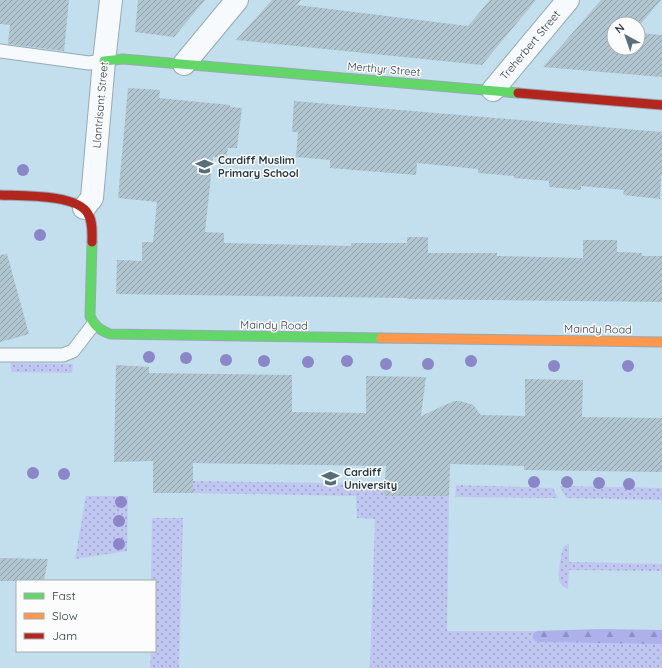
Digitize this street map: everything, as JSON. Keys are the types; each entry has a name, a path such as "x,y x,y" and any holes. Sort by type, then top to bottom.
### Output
{"street":[{"name":"Llantrisant Street","path":"84,208 92,198 111,0"},
{"path":"184,64 237,0"},
{"name":"Treherbert Street","path":"493,90 568,0"},
{"name":"Merthyr Street","path":"104,61 123,59 662,105"},
{"path":"0,195 63,199 75,202 84,208 89,215 91,223 92,242 90,316 93,325"},
{"name":"Maindy Road","path":"93,325 110,334 288,338 496,338 662,342"}],"lane":[{"path":"0,51 89,63 104,61"},
{"path":"0,355 63,355 73,351 93,325"}],"shaded area":[{"path":"11,363 73,364 72,373 11,372"},
{"path":"193,481 385,484 384,496 449,496 447,631 537,631 533,634 533,639 537,642 662,644 662,668 370,668 375,519 357,518 356,496 193,493"},
{"path":"456,485 553,488 558,498 455,497"},
{"path":"560,486 662,488 662,500 566,498"},
{"path":"86,496 128,496 127,551 75,559"},
{"path":"152,518 183,518 179,668 150,668 151,652 156,652 156,580 151,580"},
{"path":"569,543 569,562 662,564 662,571 569,570 568,589 561,584 559,577 563,549"}],"green space":[{"path":"600,629 662,630 662,644 537,642 533,639 533,634 537,631"}],"building":[{"path":"0,0 69,0 64,51 8,44 10,25 0,24"},
{"path":"138,0 205,0 174,37 135,32"},
{"path":"272,0 301,0 297,5 468,26 490,0 536,0 482,65 236,40"},
{"path":"601,0 661,0 646,18 646,16 606,16 606,56 646,56 646,34 662,35 662,77 543,67"},
{"path":"128,88 160,90 159,98 230,105 230,107 242,108 237,148 228,148 226,159 213,157 205,232 224,233 224,243 351,246 351,243 407,243 407,237 428,237 428,253 497,253 497,256 583,258 583,240 617,240 617,252 642,253 642,256 662,256 662,302 116,294 117,260 142,261 142,242 153,242 157,202 118,198"},
{"path":"294,101 662,132 662,176 660,199 623,195 624,190 581,186 581,190 549,187 549,181 478,173 478,169 417,163 416,175 330,168 330,160 296,157 298,132 292,132"},
{"path":"7,254 29,334 0,342 0,255"},
{"path":"116,365 149,367 149,373 292,375 292,412 366,413 366,376 426,377 421,416 454,401 460,401 473,405 481,415 525,416 525,379 583,380 582,417 662,418 662,472 524,470 524,466 450,464 449,496 384,496 386,466 193,463 193,493 153,493 153,461 114,462"},
{"path":"0,558 48,559 44,580 0,581"}],"traffic: fast":[{"path":"104,61 123,59 518,93"},
{"path":"92,242 90,316 98,327 110,334 381,338"}],"traffic: slow":[{"path":"381,338 662,342"}],"traffic: jam":[{"path":"518,93 662,105"},
{"path":"0,195 48,197 61,199 82,207 91,220 92,242"}],"place":[{"name":"Cardiff Muslim Primary School","path":"205,166"},
{"name":"Cardiff University","path":"331,478"}]}
